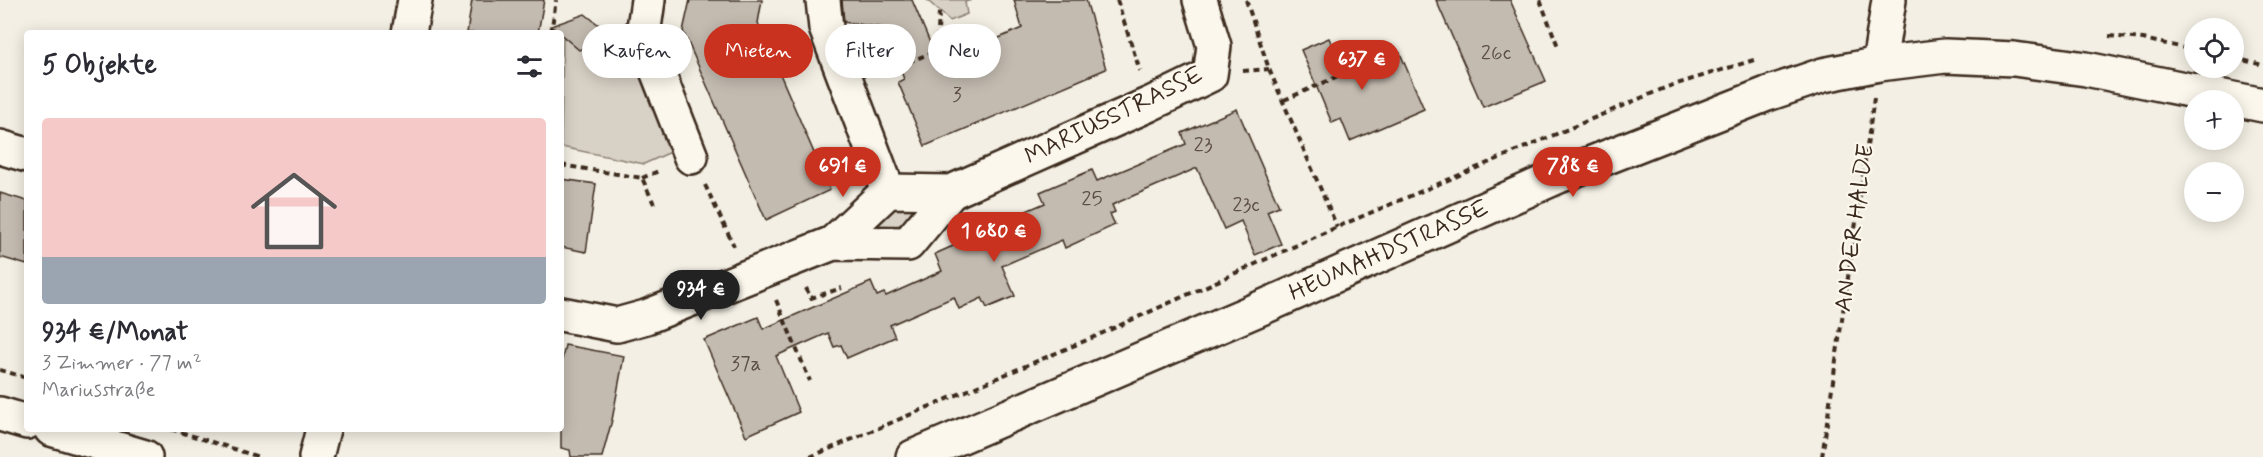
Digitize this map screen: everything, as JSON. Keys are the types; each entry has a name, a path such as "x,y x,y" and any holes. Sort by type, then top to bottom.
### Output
{"main road":[{"path":"410,30 415,0"},
{"path":"648,0 643,35 691,157"},
{"path":"824,0 826,28 888,191"},
{"name":"MARIUSSTRASSE","path":"833,243 888,191 951,192 1210,75 1214,46 1200,0"},
{"path":"1879,64 1888,0"},
{"name":"HEUMAHDSTRASSE","path":"913,457 1268,305 1559,176 1767,94 1823,75 1879,64 1944,56 2014,59 2086,69 2263,105"},
{"path":"0,147 24,154"},
{"name":"MARIUSSTRASSE","path":"564,315 617,325 645,317 833,243 908,244 951,192"},
{"path":"0,414 24,421"},
{"path":"61,432 146,457"},
{"path":"316,457 322,432"}],"path":[{"path":"551,30 556,0"},
{"path":"1118,0 1150,104"},
{"path":"1246,0 1269,69 1337,227"},
{"path":"1540,0 1559,49"},
{"path":"848,84 938,51 939,12"},
{"path":"1284,100 1394,52"},
{"path":"2244,60 2263,65"},
{"name":"AN DER HALDE","path":"1822,457 1879,64"},
{"path":"564,165 642,178 691,157 755,272 810,381"},
{"path":"642,178 654,204"},
{"path":"0,370 24,377"},
{"path":"180,432 259,457"}],"shaded area":[{"path":"927,0 972,0 965,2 967,14 950,21"},
{"path":"582,37 582,78 652,78 682,147 644,164 564,148 564,38"},
{"path":"912,197 921,215 876,236 863,225"}],"building":[{"path":"472,0 544,0 539,30 467,30"},
{"path":"690,0 762,0 758,24 704,24 704,78 782,78 830,190 766,220 692,51 692,24 685,24"},
{"path":"842,0 912,0 928,38 928,78 1001,78 1001,37 1022,28 1014,0 1086,0 1106,69 925,146 898,82 904,78 916,78 916,24 844,22"},
{"path":"1436,0 1510,0 1546,81 1483,107"},
{"path":"585,14 598,24 582,24 582,49 579,50 564,37 564,30 556,30 551,26"},
{"path":"1329,38 1346,77 1400,53 1424,109 1350,141 1341,119 1332,123 1301,50"},
{"path":"1237,109 1279,206 1267,211 1281,244 1255,255 1241,221 1224,229 1197,168 1112,205 1115,212 1110,214 1115,225 1065,248 1062,240 1002,266 1015,296 987,308 982,298 959,309 954,297 890,325 895,337 847,358 841,345 834,347 828,333 776,356 799,412 746,436 704,340 758,317 763,329 871,282 877,296 884,293 886,296 942,271 935,254 987,231 986,228 1045,203 1040,192 1092,170 1097,181 1186,144 1182,133"},
{"path":"564,179 596,184 586,252 564,248"},
{"path":"0,193 24,200 24,264 0,257"},
{"path":"565,345 624,356 612,420 602,457 571,457 570,450 561,448 561,432 564,432"}]}
